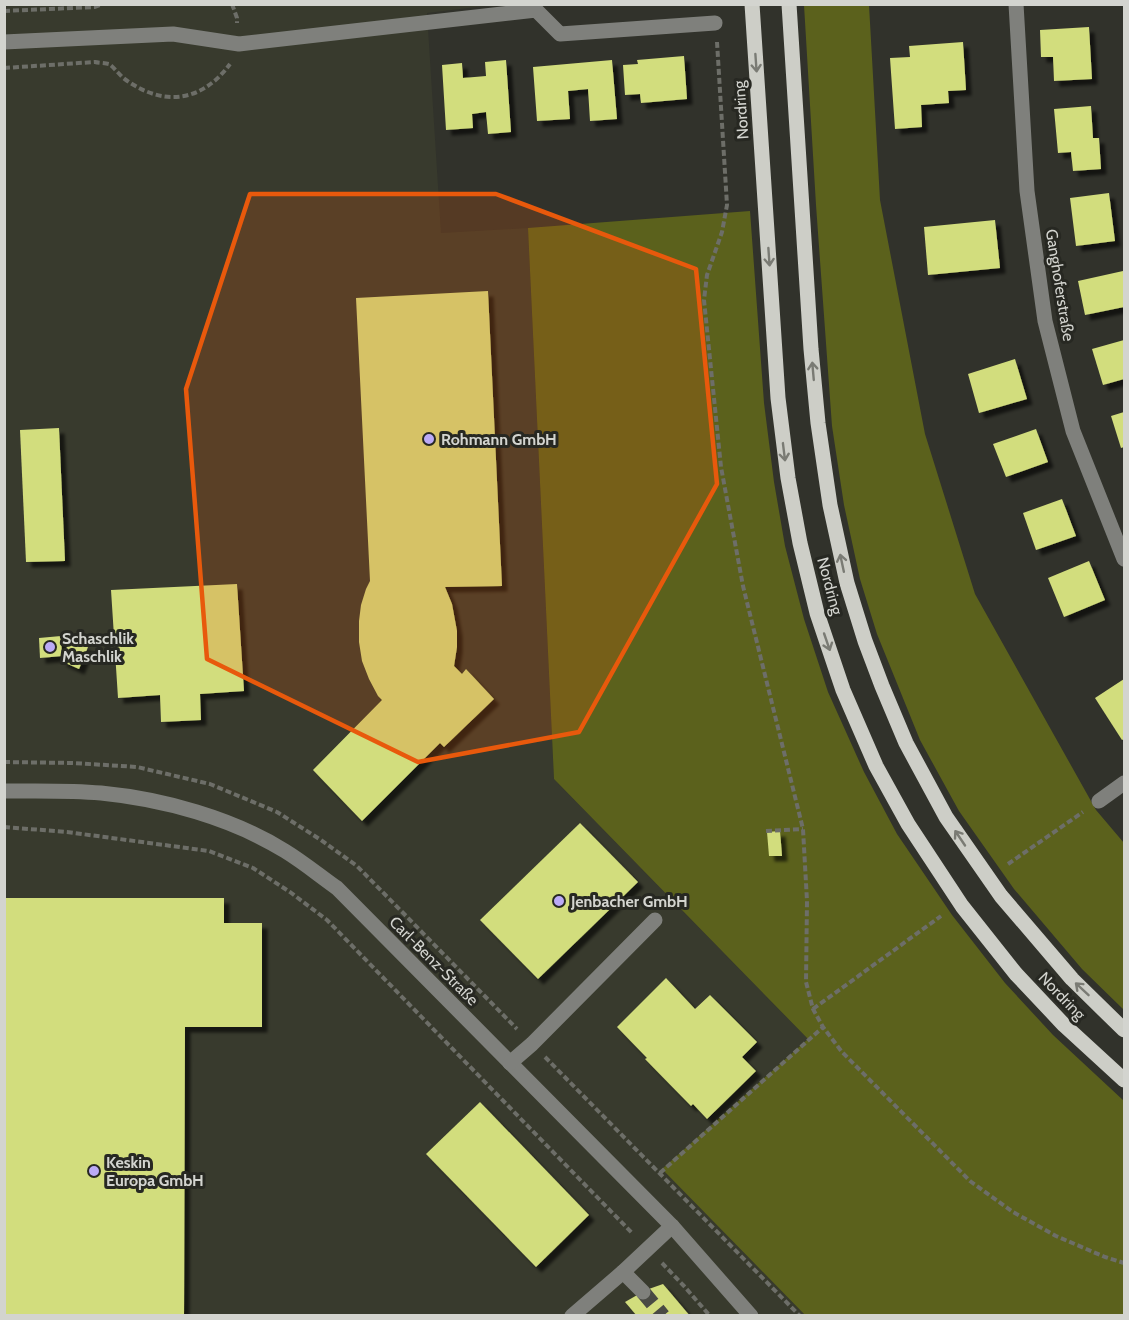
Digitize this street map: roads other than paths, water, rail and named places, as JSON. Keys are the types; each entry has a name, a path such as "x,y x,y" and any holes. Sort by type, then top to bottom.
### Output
{"main road":[{"name":"Nordring","path":"752,4 778,398 788,478 800,543 817,613 843,690 876,766 908,824 962,906 1016,974 1064,1025 1125,1080"},
{"name":"Nordring","path":"789,4 809,326 818,423 830,505 847,583 865,640 906,743 946,817 1000,896 1072,980 1125,1030"}],"street":[{"name":"Ganghoferstraße","path":"1016,4 1028,191 1044,321 1073,431 1125,559"},
{"path":"4,42 173,34 239,44 536,10 560,34 715,23"},
{"path":"1099,801 1125,783"},
{"name":"Carl-Benz-Straße","path":"4,790 100,793 156,801 245,830 284,850 337,888 672,1226 751,1316"},
{"path":"510,1063 532,1044 655,920"},
{"path":"572,1316 672,1226"},
{"path":"623,1272 643,1292"}],"tunnel":[{"path":"643,1292 663,1316"}],"place":[{"name":"Rohmann GmbH","path":"429,439"},
{"name":"Schaschlik Maschlik","path":"50,647"},
{"name":"Jenbacher GmbH","path":"559,901"},
{"name":"Keskin Europa GmbH","path":"94,1171"}]}
